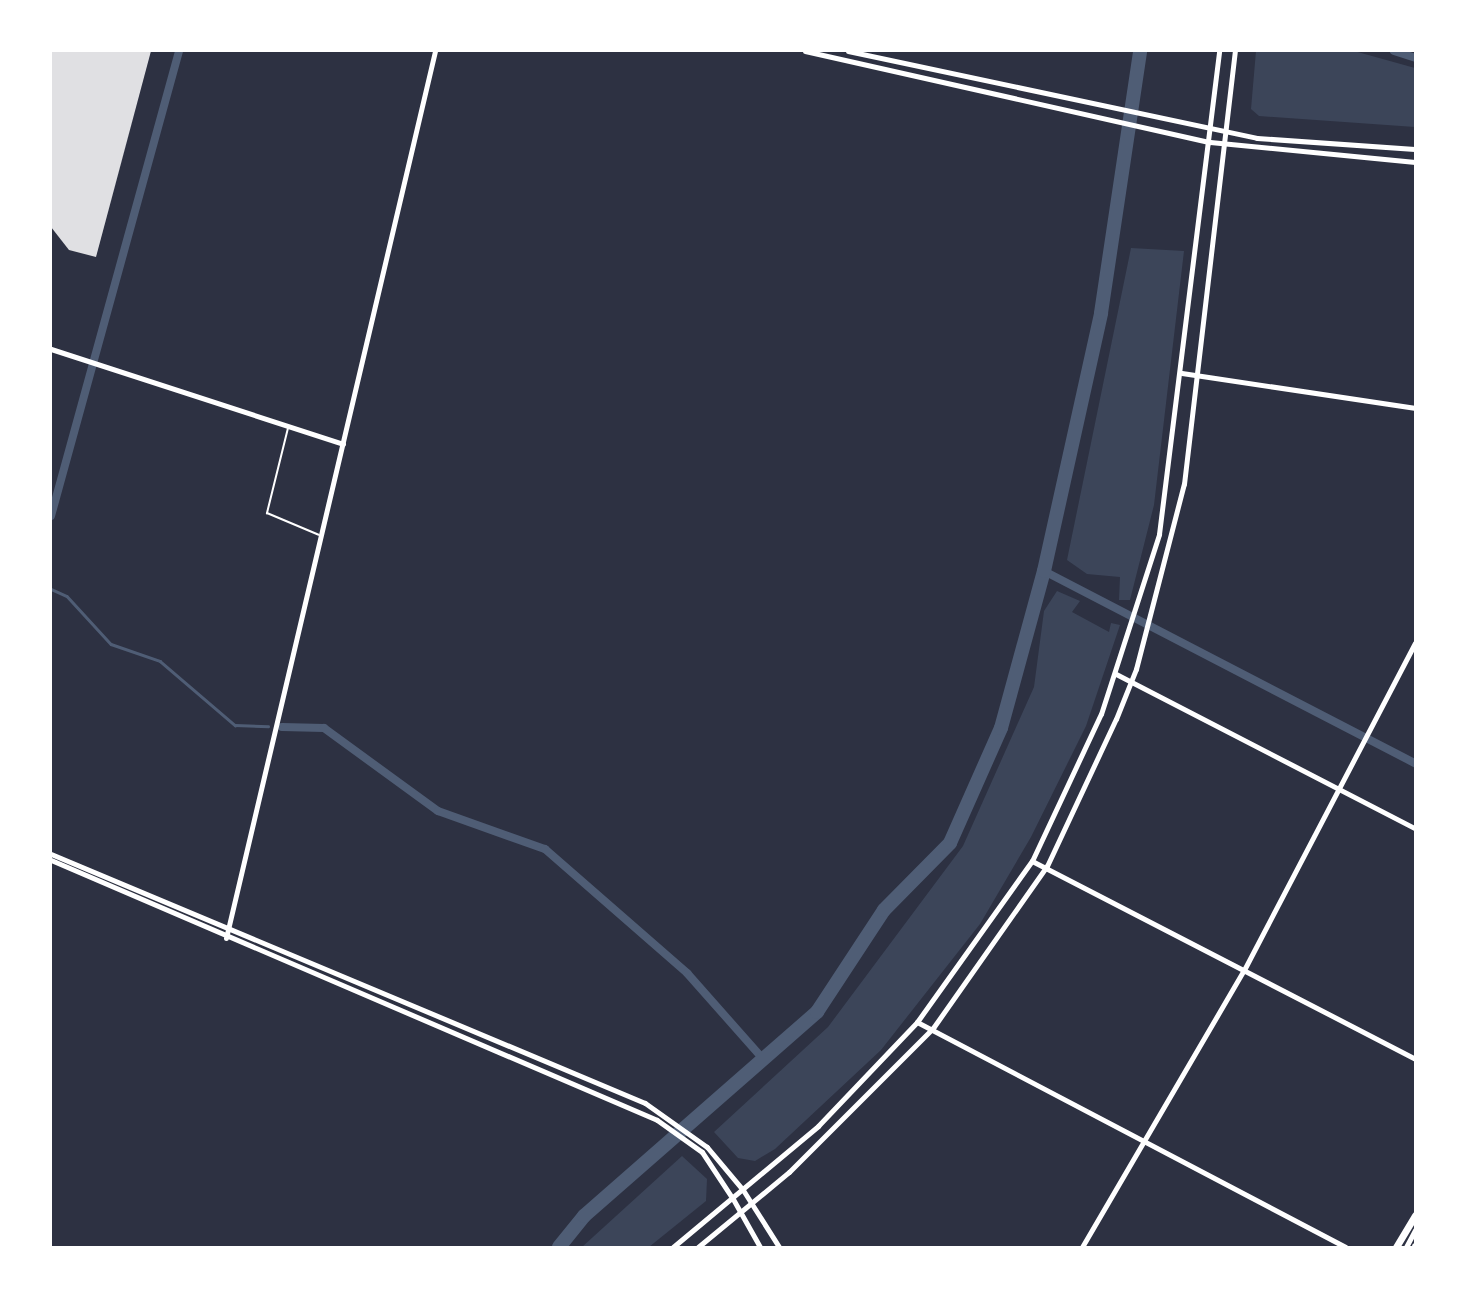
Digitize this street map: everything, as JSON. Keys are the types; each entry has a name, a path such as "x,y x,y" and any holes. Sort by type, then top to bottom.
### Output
{"highway":[{"path":"1396,1247 1415,1214"}],"street":[{"path":"226,937 435,51"},
{"path":"805,51 1159,127 1210,142 1415,162"},
{"path":"848,51 1227,131 1310,144 1415,149"},
{"path":"673,1247 818,1126 917,1022 1032,861 1116,674 1159,534 1182,373 1219,51"},
{"path":"698,1247 753,1203 874,1092 933,1028 1047,866 1131,681 1153,608 1184,484 1199,376 1235,51"},
{"path":"51,349 343,444"},
{"path":"1182,373 1415,408"},
{"path":"1082,1247 1244,970 1415,643"},
{"path":"1116,674 1415,828"},
{"path":"51,854 662,1112 707,1147 753,1203 779,1247"},
{"path":"51,860 657,1120 702,1152 743,1211 760,1247"},
{"path":"1032,861 1047,866 1415,1059"},
{"path":"917,1022 933,1028 1142,1143 1345,1247"},
{"path":"1406,1247 1415,1230"}],"lane":[{"path":"288,426 267,513 321,535"}],"shaded area":[{"path":"1256,51 1354,51 1415,68 1415,127 1259,116 1251,109"},
{"path":"1131,248 1184,251 1154,505 1130,600 1119,600 1120,577 1087,574 1067,560"},
{"path":"1057,591 1080,601 1072,612 1109,632 1111,623 1120,625 1086,726 1031,837 980,924 881,1050 775,1149 755,1161 738,1158 714,1132 828,1027 963,846 1034,687 1044,611"},
{"path":"682,1156 707,1179 706,1201 649,1247 582,1247"}],"building":[{"path":"51,51 151,51 96,257 69,250 51,227"}],"waterway":[{"path":"51,516 179,51"},
{"path":"559,1247 584,1216 817,1012 884,910 950,843 1001,728 1044,571 1101,313 1140,51"},
{"path":"1394,51 1415,58"},
{"path":"1044,571 1415,763"},
{"path":"51,589 67,596 111,644 160,661 235,725 268,726"},
{"path":"282,727 324,728 438,811 545,849 687,973 764,1060"}]}
